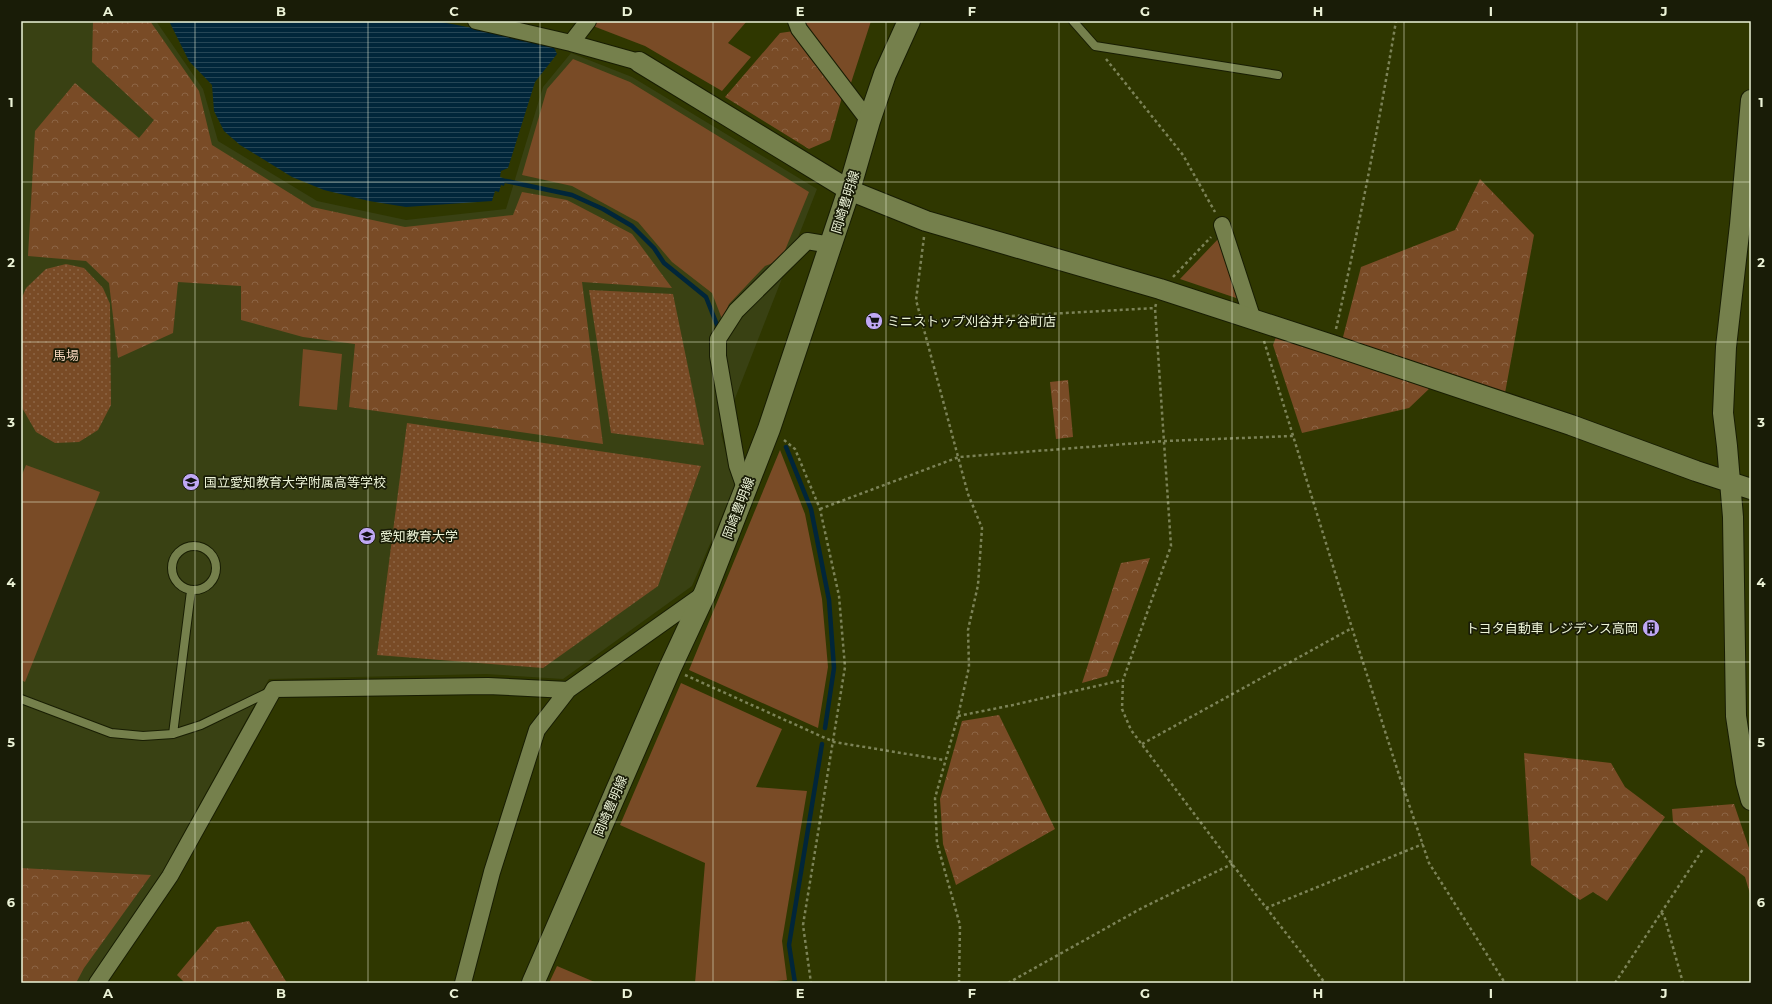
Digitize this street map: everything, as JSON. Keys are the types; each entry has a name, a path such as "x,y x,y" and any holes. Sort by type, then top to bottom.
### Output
{"main road":[{"name":"岡崎豊明線","path":"534,983 670,668 705,593 769,429 849,190 869,121 885,74 909,21"}],"street":[{"path":"476,21 571,43 639,62 849,190 926,221 1160,289 1571,425 1730,483 1751,489"},
{"path":"571,43 588,21"},
{"path":"796,21 800,29 869,121"},
{"path":"1749,788 1736,716 1733,517 1727,446 1722,413 1726,348 1740,225 1751,100"},
{"path":"1222,225 1259,322"},
{"path":"745,488 736,465 718,356 718,339 736,311 807,241 831,245"},
{"path":"463,983 492,872 537,730 568,690 705,593"},
{"path":"97,983 170,876 274,690 488,686 568,690"}],"lane":[{"path":"1073,21 1096,46 1278,75"},
{"path":"196,545 209,551 213,557 216,570 210,583 198,590 191,591 177,584 171,570 175,555 181,549 196,545"},
{"path":"173,734 191,591"},
{"path":"21,701 111,733 143,736 173,734 201,726 274,690"}],"path":[{"path":"1332,345 1357,237 1396,21"},
{"path":"1096,46 1183,155 1222,225 1160,289 1155,308 1171,546 1124,680 1122,709 1131,730 1232,864 1325,983"},
{"path":"926,221 916,300 960,456 968,494 982,528 978,585 968,630 970,667 935,798 937,843 960,925 959,983"},
{"path":"922,321 1155,308"},
{"path":"1259,322 1352,628 1429,863 1505,983"},
{"path":"769,429 795,449 820,509 839,596 845,667 803,925 811,983"},
{"path":"820,509 960,456 1164,441 1293,436"},
{"path":"1142,744 1352,628"},
{"path":"670,668 834,742 944,760"},
{"path":"958,716 1124,680"},
{"path":"1266,908 1423,844"},
{"path":"1615,983 1703,849"},
{"path":"1008,983 1142,908 1232,864"},
{"path":"1661,912 1664,915 1683,983"}],"shaded area":[{"name":"愛知教育大学","path":"21,21 156,21 203,89 218,141 317,201 406,220 506,209 543,87 571,53 632,77 817,189 721,434 735,486 692,586 563,679 486,674 269,679 161,874 89,983 21,983"}],"green space":[{"path":"93,21 150,21 199,91 212,145 312,207 405,227 513,215 522,192 567,200 632,234 672,288 582,282 603,444 349,407 355,344 303,337 241,320 241,286 178,282 173,333 118,358 109,283 86,261 28,256 35,131 75,83 139,138 154,120 92,62"},
{"path":"597,21 747,21 728,43 751,57 722,91 645,46 593,26"},
{"path":"803,21 871,21 850,86 804,24"},
{"path":"794,31 842,97 830,140 809,149 725,97 780,33"},
{"path":"573,59 630,82 809,192 781,260 765,266 729,304 722,319 712,293 672,262 638,222 572,186 522,175 547,89"},
{"path":"1480,179 1534,235 1505,393 1342,341 1361,267 1455,230"},
{"path":"1220,237 1239,299 1180,279"},
{"name":"馬場","path":"66,264 84,268 103,288 110,304 111,405 98,430 79,442 55,443 36,432 21,406 21,300 26,288 46,269"},
{"path":"589,290 673,294 704,445 611,433"},
{"path":"1276,337 1431,387 1409,408 1302,433 1273,345"},
{"path":"303,349 342,354 337,410 299,406"},
{"path":"1068,380 1073,437 1056,439 1050,382"},
{"path":"407,423 701,466 658,586 543,668 377,655"},
{"path":"780,450 805,514 822,599 828,667 818,728 689,670"},
{"path":"26,465 100,492 25,682 21,680 21,477"},
{"path":"1150,558 1107,676 1082,683 1121,563"},
{"path":"681,683 782,729 756,787 807,791 782,941 787,980 757,983 695,983 705,863 620,825"},
{"path":"999,715 1055,829 956,885 943,844 940,799 962,721"},
{"path":"1524,753 1611,763 1625,787 1665,817 1607,901 1593,892 1580,900 1531,865"},
{"path":"1734,804 1751,854 1751,897 1745,877 1673,822 1672,809"},
{"path":"21,868 151,875 84,968 76,983 21,983"},
{"path":"249,921 287,983 185,983 177,975 217,927"},
{"path":"557,966 597,983 549,983"}],"water":[{"path":"169,21 436,21 552,43 557,54 535,82 508,168 501,171 500,177 506,179 504,186 501,185 499,192 495,191 492,201 406,207 369,201 324,190 292,177 240,145 224,131 214,111 212,85 189,61"}],"waterway":[{"path":"506,181 572,195 603,209 632,226 654,248 664,263 706,297 719,330"},
{"path":"786,447 811,509 829,600 834,668 825,728"},
{"path":"795,983 789,945 822,744"}],"place":[{"name":"ミニストップ刈谷井ヶ谷町店","path":"874,321"},
{"name":"国立愛知教育大学附属高等学校","path":"191,482"},
{"name":"愛知教育大学","path":"367,536"},
{"name":"トヨタ自動車 レジデンス高岡","path":"1651,628"}]}
